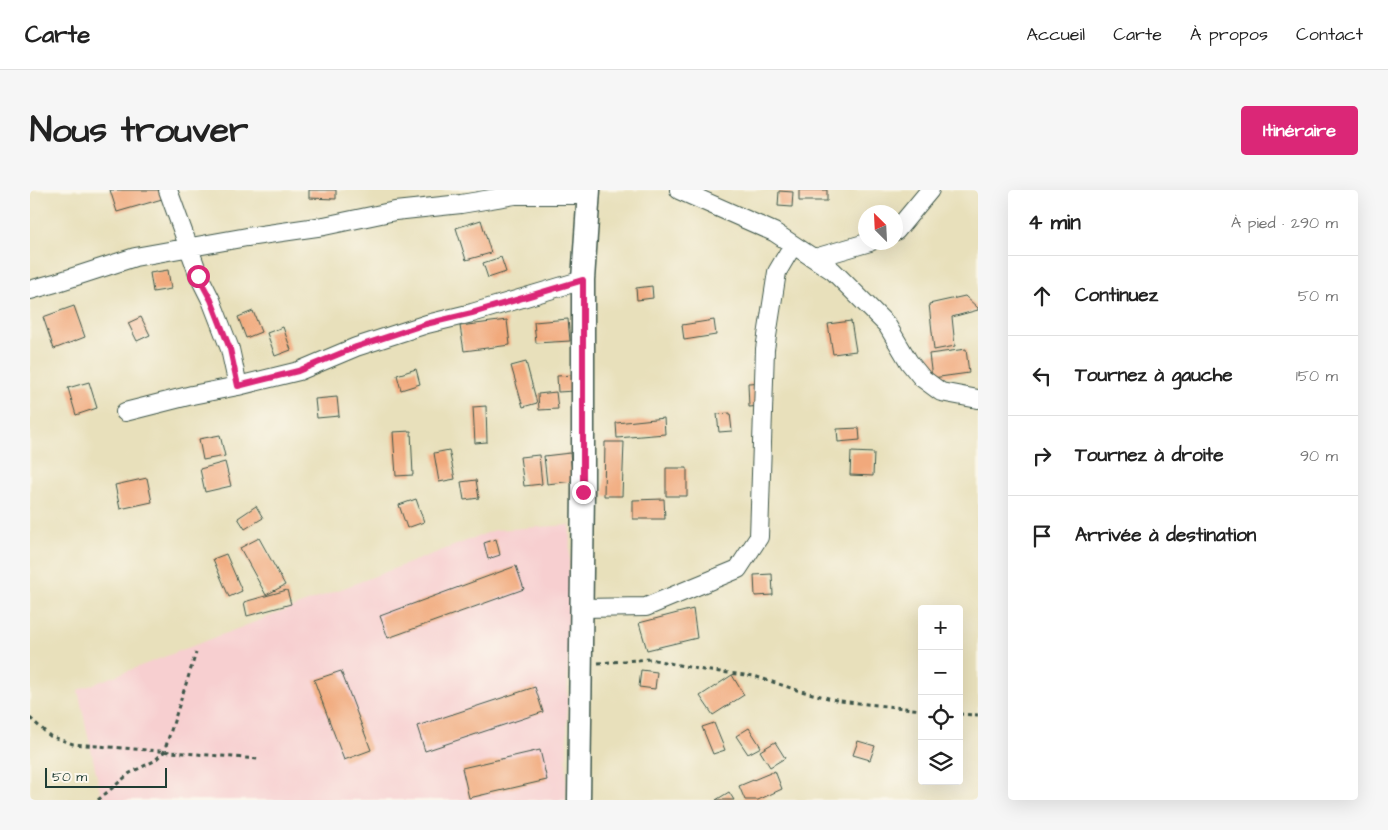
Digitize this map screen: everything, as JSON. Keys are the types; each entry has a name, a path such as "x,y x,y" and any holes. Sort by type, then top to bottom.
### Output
{"street":[{"path":"168,190 198,276 211,300 230,349 238,386"},
{"path":"679,190 774,232 815,258 833,271 886,325 909,362 922,378 941,392 978,399"},
{"path":"903,223 930,190"},
{"path":"30,290 55,284 135,257 324,226 395,211 461,204 514,195 589,192 583,280 579,800"},
{"path":"581,608 646,607 738,569 759,537 765,349 777,272 793,245"},
{"path":"815,258 858,245"},
{"path":"125,412 192,394 238,386 298,371 356,347 426,324 472,313 583,280"}],"path":[{"path":"98,800 130,773 154,761 164,752 196,653"},
{"path":"581,664 650,659 703,670 754,676 840,701 918,710"},
{"path":"963,714 978,714"},
{"path":"30,718 50,736 74,744 258,759"}],"shaded area":[{"path":"570,525 566,800 102,800 78,690 495,530"}],"building":[{"path":"110,190 167,190 169,197 117,212"},
{"path":"309,190 336,190 336,199 309,198"},
{"path":"799,190 827,190 827,201 799,201"},
{"path":"779,191 793,192 792,207 778,206"},
{"path":"481,220 491,253 466,260 456,228"},
{"path":"501,257 506,272 488,278 483,263"},
{"path":"168,270 171,289 153,292 150,273"},
{"path":"652,286 653,298 637,300 636,288"},
{"path":"965,296 978,310 952,317 955,346 934,350 929,304"},
{"path":"74,306 85,337 54,349 43,317"},
{"path":"253,311 261,332 246,338 238,317"},
{"path":"141,317 150,335 137,341 128,323"},
{"path":"568,319 570,341 536,343 534,322"},
{"path":"507,320 510,345 464,351 460,326"},
{"path":"714,320 716,335 684,340 682,325"},
{"path":"851,321 856,351 833,354 828,324"},
{"path":"283,327 291,350 275,356 267,333"},
{"path":"966,349 969,373 932,378 929,354"},
{"path":"526,362 537,403 523,407 511,366"},
{"path":"416,369 420,384 401,390 397,375"},
{"path":"574,375 575,391 558,392 557,376"},
{"path":"89,382 97,408 76,415 68,388"},
{"path":"768,382 761,406 749,407 748,383"},
{"path":"556,392 558,409 539,410 538,394"},
{"path":"337,397 339,416 317,418 315,399"},
{"path":"486,406 487,442 475,443 473,407"},
{"path":"730,413 732,431 719,432 717,414"},
{"path":"664,418 665,434 617,438 616,423"},
{"path":"859,428 860,440 838,442 837,429"},
{"path":"411,431 413,475 396,476 393,432"},
{"path":"220,435 225,456 203,460 199,439"},
{"path":"605,442 624,442 622,496 604,496"},
{"path":"449,450 455,479 439,482 434,453"},
{"path":"851,452 874,453 873,476 850,475"},
{"path":"570,453 573,481 547,484 544,456"},
{"path":"539,455 542,484 524,486 520,457"},
{"path":"225,462 231,486 205,492 200,469"},
{"path":"666,468 687,468 687,496 666,496"},
{"path":"147,478 152,502 120,509 115,485"},
{"path":"476,480 479,498 464,500 461,482"},
{"path":"416,499 424,522 407,528 399,505"},
{"path":"664,499 665,519 633,519 633,500"},
{"path":"256,506 263,518 245,529 238,518"},
{"path":"259,538 285,585 266,595 240,548"},
{"path":"496,539 500,555 488,559 484,543"},
{"path":"226,554 242,591 229,597 213,559"},
{"path":"516,566 524,589 388,638 380,616"},
{"path":"772,574 773,595 755,596 754,575"},
{"path":"287,590 291,604 247,616 244,602"},
{"path":"693,609 697,638 647,650 639,623"},
{"path":"641,670 657,672 655,689 639,687"},
{"path":"341,671 371,750 344,760 314,680"},
{"path":"732,675 744,695 713,715 700,696"},
{"path":"535,687 543,712 425,751 417,726"},
{"path":"714,723 725,750 713,754 702,727"},
{"path":"749,728 761,747 748,754 736,736"},
{"path":"858,741 875,746 870,760 853,755"},
{"path":"775,742 785,758 770,767 760,751"},
{"path":"540,750 547,780 469,798 462,768"},
{"path":"775,771 782,789 758,800 745,800 739,786"},
{"path":"729,792 734,800 716,800"}],"route":[{"path":"198,276 211,300 230,349 238,386 298,371 356,347 426,324 472,313 583,280 583,492"}]}
